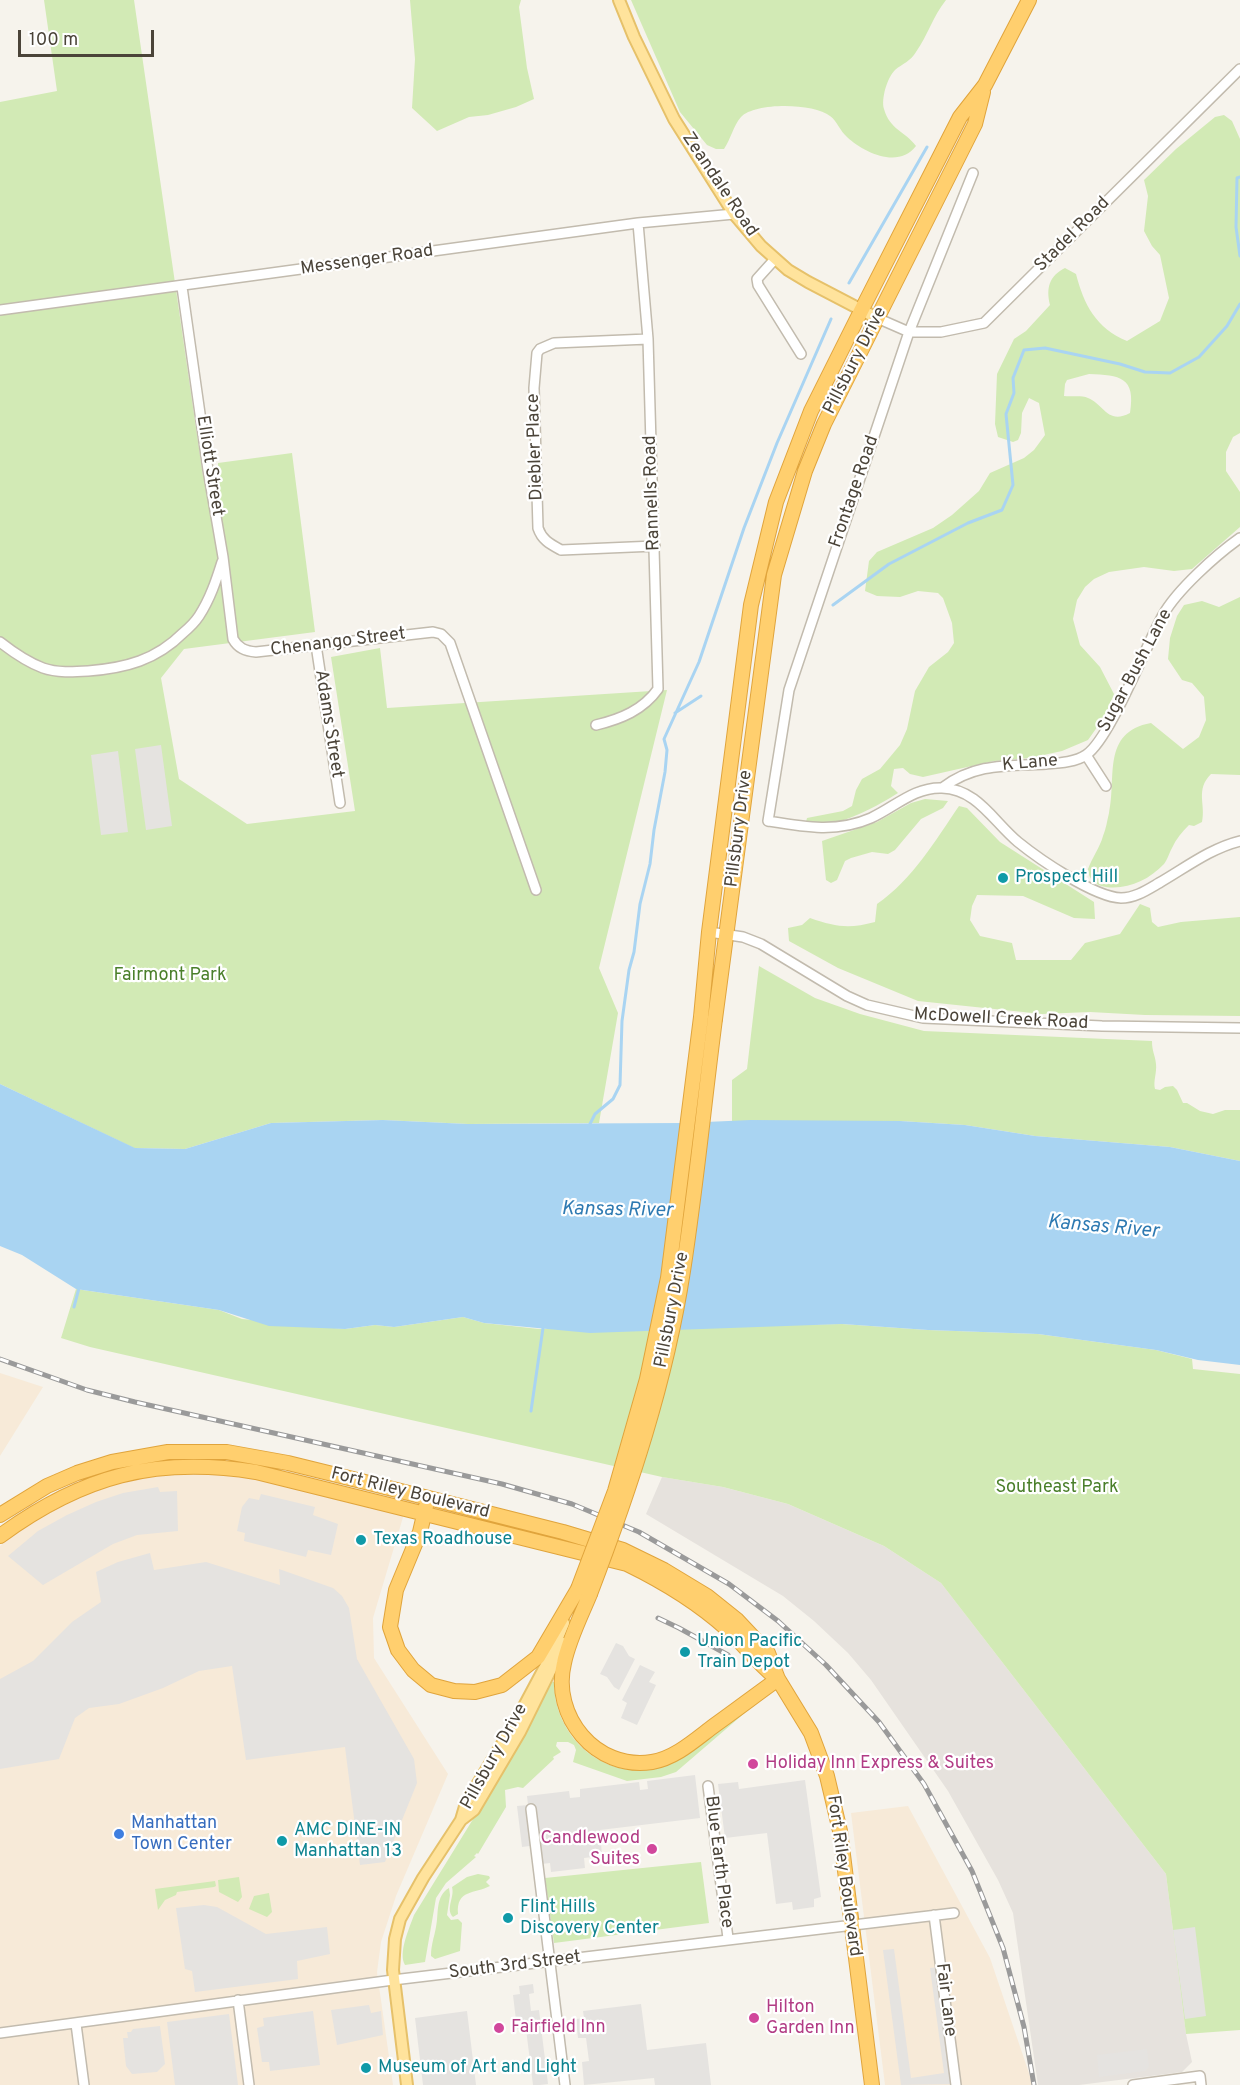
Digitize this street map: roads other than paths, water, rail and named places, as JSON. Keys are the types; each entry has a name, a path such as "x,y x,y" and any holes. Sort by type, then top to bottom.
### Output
{"highway":[{"name":"Pillsbury Drive","path":"708,1018 709,932 751,605 776,502 811,411 861,311 960,117 985,85 1029,0"},
{"name":"Pillsbury Drive","path":"584,1592 647,1379 668,1278 708,1018 727,934 774,575 805,471 824,424 975,124 985,85"},
{"name":"Fort Riley Boulevard","path":"0,1515 47,1486 77,1473 112,1462 178,1452 227,1452 428,1498 623,1550 664,1570 707,1596 737,1620 768,1653 778,1679 811,1733 827,1776 840,1831 872,2085"},
{"name":"Fort Riley Boulevard","path":"0,1536 56,1500 84,1487 136,1472 166,1467 212,1467 256,1472 627,1564 659,1580 695,1603 728,1630 756,1661 778,1679"},
{"path":"428,1498 420,1532 396,1590 390,1627 398,1650 413,1670 431,1684 454,1691 475,1692 502,1685 538,1657 584,1592"},
{"path":"584,1592 563,1664 562,1691 571,1720 591,1746 608,1756 627,1761 652,1762 677,1753 778,1679"}],"main road":[{"name":"Zeandale Road","path":"620,0 634,37 674,119 734,214 775,259 808,282 877,318"},
{"name":"Pillsbury Drive","path":"407,2085 392,1958 400,1919 423,1878 461,1820 466,1803 496,1757 584,1592"}],"street":[{"name":"Stadel Road","path":"877,318 909,332 941,332 984,323 1240,69"},
{"name":"Frontage Road","path":"942,788 925,789 905,797 873,817 852,825 825,829 768,821 789,690 909,332 973,173"},
{"name":"Messenger Road","path":"0,310 182,287 638,223 734,214"},
{"name":"Rannells Road","path":"596,725 621,718 637,710 651,699 658,689 648,339 638,223"},
{"path":"775,259 757,279 758,285 801,354"},
{"name":"Elliott Street","path":"182,287 208,470 223,556 230,628 236,645"},
{"name":"Diebler Place","path":"648,339 554,343 540,349 537,353 534,388 538,528 540,536 561,550 655,546"},
{"name":"Sugar Bush Lane","path":"1086,755 1096,745 1112,718 1164,613 1190,582 1240,538"},
{"path":"0,642 19,657 32,663 65,672 117,669 146,659 172,644 198,618 214,590 223,556"},
{"name":"Chenango Street","path":"236,645 246,651 256,652 433,632 441,634 450,643 536,890"},
{"name":"Adams Street","path":"316,645 340,803"},
{"path":"1086,755 1106,786"},
{"name":"K Lane","path":"942,788 956,777 972,771 1055,763 1086,755"},
{"path":"942,788 960,790 980,803 1018,842 1078,882 1102,894 1122,898 1138,895 1221,848 1240,841"},
{"name":"McDowell Creek Road","path":"709,932 743,937 761,944 847,996 867,1005 923,1018 1102,1026 1240,1028"},
{"name":"Blue Earth Place","path":"708,1786 728,1938"},
{"path":"531,1809 565,2085"},
{"name":"South 3rd Street","path":"0,2033 393,1980 954,1912"},
{"name":"Fair Lane","path":"934,1915 956,2085"},
{"path":"238,2000 249,2085"},
{"path":"76,2024 84,2085"},
{"path":"1133,2085 1201,2081"}],"water":[{"name":"Kansas River","path":"0,1084 135,1148 185,1149 271,1123 383,1120 468,1124 683,1123 751,1120 900,1121 965,1125 1035,1136 1170,1147 1240,1161 1240,1365 1198,1360 1156,1350 1038,1334 842,1324 590,1333 484,1323 463,1317 394,1327 375,1325 345,1329 269,1326 219,1310 76,1289 22,1255 0,1246"}],"waterway":[{"path":"849,283 927,147"},
{"path":"1240,177 1237,178 1236,227 1240,256"},
{"path":"833,605 889,564 968,523 1002,510 1013,485 1006,414 1014,393 1013,378 1024,350 1045,348 1120,364 1145,372 1170,373 1199,357 1227,326 1240,304"},
{"path":"589,1126 595,1114 613,1099 620,1085 622,1021 640,904 650,864 665,772 667,750 664,739 699,662 744,528 777,443 831,319"},
{"path":"675,713 701,696"},
{"path":"74,1307 79,1288"},
{"path":"531,1411 543,1328"}],"railway":[{"path":"0,1359 87,1390 502,1484 572,1504 639,1532 729,1584 778,1621 826,1665 879,1722 924,1784 972,1871 1003,1948 1024,2027 1034,2085"},
{"path":"658,1618 728,1655"}],"place":[{"name":"Prospect Hill","path":"1003,878"},
{"name":"Texas Roadhouse","path":"361,1540"},
{"name":"Union Pacific Train Depot","path":"685,1652"},
{"name":"Holiday Inn Express & Suites","path":"753,1764"},
{"name":"Manhattan Town Center","path":"119,1834"},
{"name":"AMC DINE-IN Manhattan 13","path":"282,1841"},
{"name":"Candlewood Suites","path":"652,1849"},
{"name":"Flint Hills Discovery Center","path":"508,1918"},
{"name":"Hilton Garden Inn","path":"754,2018"},
{"name":"Fairfield Inn","path":"499,2028"},
{"name":"Museum of Art and Light","path":"366,2068"}],"park label":[{"name":"Fairmont Park","path":"170,976"},
{"name":"Southeast Park","path":"1057,1488"}]}
